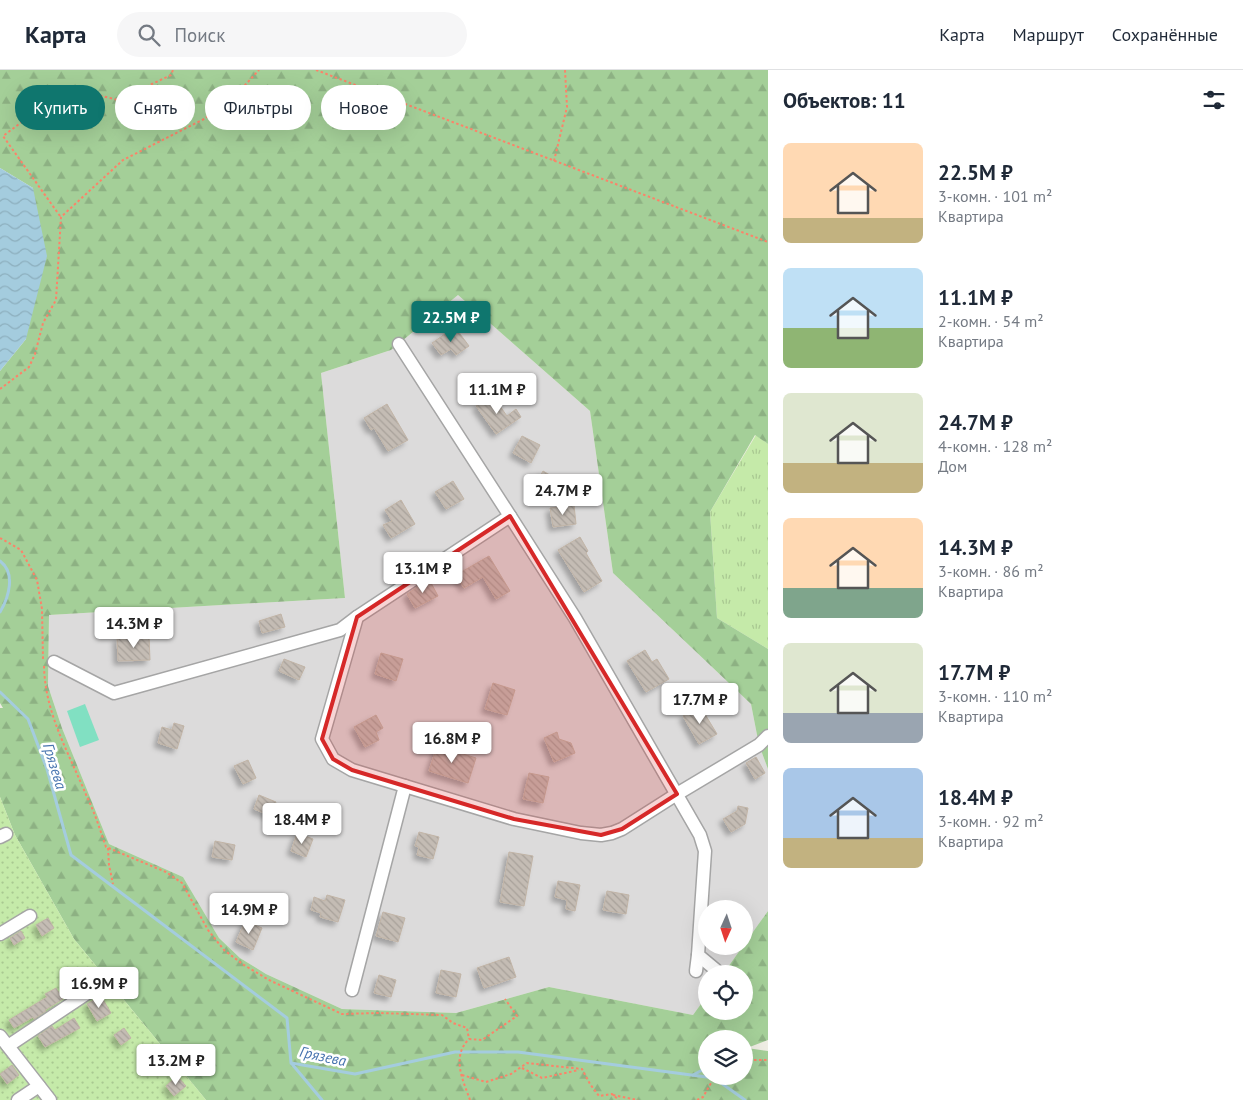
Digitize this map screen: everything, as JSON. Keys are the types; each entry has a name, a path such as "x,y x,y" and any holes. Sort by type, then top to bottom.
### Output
{"street":[{"path":"399,344 575,618 700,835 705,851 702,900"},
{"path":"54,662 114,694 340,630 510,516"},
{"path":"358,617 322,739 333,759 352,770 514,819 581,833 601,834 622,830 677,794 759,745 768,736"},
{"path":"352,990 405,786"},
{"path":"0,934 30,916"},
{"path":"698,955 710,965"},
{"path":"696,971 698,955"},
{"path":"8,1046 92,990"},
{"path":"0,1036 50,1100"},
{"path":"18,1100 39,1086"}],"path":[{"path":"3,136 58,95 78,90 118,100 171,75 173,70"},
{"path":"61,217 123,160 204,119 234,97 259,70"},
{"path":"316,70 768,241"},
{"path":"554,160 567,107 565,70"},
{"path":"0,132 61,217 56,300 43,323 29,367 0,389"},
{"path":"0,538 21,550 37,580 42,609 47,702 54,725 88,798 106,847 166,872 182,883 208,930 224,950 269,980 342,1014 442,1015 454,1023 467,1028 469,1039"},
{"path":"108,848 113,884"},
{"path":"469,1039 482,1040 517,1016 505,999"},
{"path":"469,1039 465,1043 458,1060 470,1100"},
{"path":"753,1060 768,1060"},
{"path":"462,1075 486,1082 511,1074 528,1064 582,1069"},
{"path":"521,1067 542,1078 582,1069"},
{"path":"582,1069 599,1096 612,1094 638,1100"},
{"path":"697,1100 704,1097 710,1085"},
{"path":"612,1094 619,1100"}],"highlighted area":[{"path":"510,516 677,794 622,829 601,835 514,819 352,770 333,759 322,739 357,617"}],"shaded area":[{"path":"458,295 590,411 613,573 751,704 759,745 768,769 768,911 753,932 753,900 698,900 698,955 737,955 729,965 698,965 698,1008 693,1015 549,987 456,1013 342,1009 266,974 240,958 219,938 183,877 109,844 62,728 48,686 49,615 345,598 321,373 391,350"}],"green space":[{"path":"0,70 768,70 768,444 755,435 710,512 717,618 768,649 768,769 759,745 751,704 613,573 590,411 458,295 391,350 321,373 345,598 49,615 48,686 62,728 109,844 183,877 219,938 240,958 266,974 342,1009 456,1013 549,987 693,1015 698,1008 698,1020 753,1020 753,965 729,965 737,955 753,955 753,932 768,911 768,1040 753,1046 753,1030 698,1030 698,1085 753,1085 753,1049 768,1051 768,1100 206,1100 74,939 15,835 0,797 0,708 3,708 0,703 0,371 26,339 33,188 0,168"},
{"path":"756,435 768,444 768,649 717,618 710,512"},
{"path":"85,704 99,740 80,747 67,711"},
{"path":"0,797 15,835 74,939 206,1100 0,1100"}],"water":[{"path":"0,168 33,188 47,256 26,339 0,371"}],"building":[{"path":"455,327 469,346 456,355 451,349 441,355 432,343"},
{"path":"492,395 507,416 516,409 521,417 496,434 476,406"},
{"path":"387,404 408,440 388,451 374,428 371,430 364,418"},
{"path":"522,436 540,445 531,463 513,453"},
{"path":"543,471 560,481 551,497 534,487"},
{"path":"453,481 464,499 446,509 435,492"},
{"path":"401,500 415,524 391,538 383,525 392,521 385,510"},
{"path":"574,505 576,524 553,527 550,508"},
{"path":"580,537 588,551 586,553 602,581 584,592 558,550"},
{"path":"489,556 510,591 496,599 483,577 464,588 456,575"},
{"path":"429,579 438,596 415,608 407,594"},
{"path":"281,614 285,627 262,633 259,621"},
{"path":"149,636 150,660 118,661 117,638"},
{"path":"645,650 652,662 657,659 669,679 646,692 627,661"},
{"path":"381,653 403,659 396,681 375,674"},
{"path":"284,659 305,667 299,680 279,671"},
{"path":"493,683 515,690 507,715 485,709"},
{"path":"700,706 717,734 699,744 683,716"},
{"path":"376,715 383,728 376,732 379,740 365,747 354,727"},
{"path":"174,723 184,726 177,749 158,743 162,727 172,730"},
{"path":"557,732 559,739 571,743 575,753 554,762 544,738"},
{"path":"437,746 476,758 468,783 429,771"},
{"path":"756,757 765,773 755,779 746,763"},
{"path":"248,760 256,778 243,784 234,766"},
{"path":"529,773 549,777 543,803 523,799"},
{"path":"259,795 276,802 271,816 254,809"},
{"path":"738,806 748,808 745,824 731,832 723,819 737,811"},
{"path":"419,832 439,837 433,859 417,855 419,847 415,846"},
{"path":"297,833 313,839 306,857 291,851"},
{"path":"215,841 235,845 232,860 212,857"},
{"path":"509,852 533,856 524,906 500,902"},
{"path":"558,881 580,885 575,911 566,909 567,900 555,897"},
{"path":"607,891 629,895 626,914 603,910"},
{"path":"327,895 345,900 338,922 320,917 321,913 311,910 314,897 325,901"},
{"path":"383,912 405,918 398,942 376,936"},
{"path":"48,918 54,928 42,936 36,925"},
{"path":"245,921 262,928 253,950 236,942"},
{"path":"21,931 25,938 14,945 10,938"},
{"path":"509,957 516,977 484,988 477,968"},
{"path":"441,970 461,974 456,997 436,993"},
{"path":"83,972 89,983 79,989 73,978"},
{"path":"379,975 396,980 391,997 374,993"},
{"path":"56,988 63,999 34,1019 33,1017 14,1028 9,1020 47,997 45,994"},
{"path":"101,996 111,1013 97,1021 87,1004"},
{"path":"74,1018 80,1028 45,1047 38,1036 52,1026 55,1030"},
{"path":"124,1028 131,1038 121,1045 114,1035"},
{"path":"12,1065 19,1075 7,1084 0,1074"},
{"path":"177,1076 186,1086 174,1096 166,1086"}],"waterway":[{"name":"Грязева","path":"0,561 5,566 9,578 8,592 0,612"},
{"name":"Грязева","path":"0,692 28,719 47,769 71,855 287,1018 291,1063 355,1074 455,1052 518,1052 714,1078 745,1100"},
{"path":"292,1064 322,1100"},
{"path":"693,1075 698,1072"}]}
